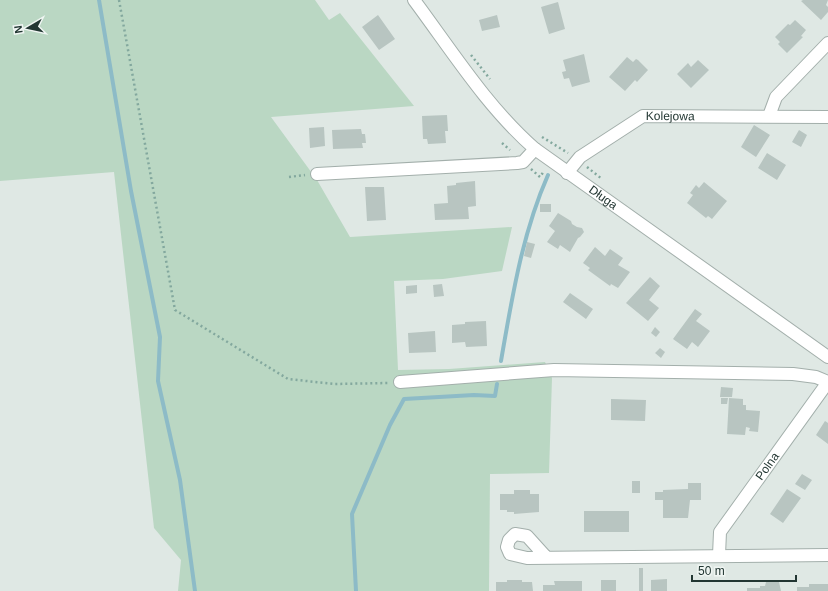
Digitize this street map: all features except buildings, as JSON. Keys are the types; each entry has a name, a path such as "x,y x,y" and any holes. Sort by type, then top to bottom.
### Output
{"street":[{"name":"Długa","path":"414,0 512,129 567,172 828,357"},
{"path":"769,116 776,97 828,43"},
{"name":"Kolejowa","path":"567,172 577,160 643,116 828,117"},
{"path":"317,174 523,162 535,148"},
{"path":"400,382 554,370 793,374 816,377 828,382"},
{"name":"Polna","path":"719,555 720,532 828,382"},
{"path":"546,557 828,555"}],"path":[{"path":"119,0 175,310 288,379 334,384 400,382"},
{"path":"471,54 494,84"},
{"path":"537,134 557,145 606,182"}],"green space":[{"path":"0,0 315,0 329,20 340,13 414,106 271,117 317,180 350,237 512,227 502,271 443,279 394,281 398,370 449,369 545,362 552,378 549,473 490,474 489,591 178,591 181,560 154,528 114,172 0,181"}],"waterway":[{"path":"99,0 131,191 160,337 158,381 180,480 195,591"},
{"path":"501,361 519,266 531,220 548,175"},
{"path":"356,591 352,514 390,425 404,399 474,395 495,396 497,384"}]}
